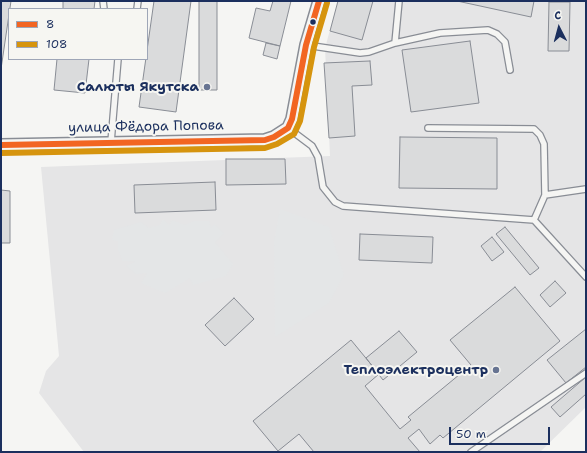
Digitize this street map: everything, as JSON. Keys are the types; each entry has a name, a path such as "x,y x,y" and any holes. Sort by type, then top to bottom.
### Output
{"street":[{"path":"288,128 292,119 306,45 319,1"},
{"name":"улица Фёдора Попова","path":"1,145 265,140 281,134 288,128"}],"lane":[{"path":"395,43 399,1"},
{"path":"306,45 360,53 369,52 395,43 440,33 488,30 497,34 505,42 510,70"},
{"path":"111,142 118,60"},
{"path":"288,128 312,146 318,157 323,187 335,202 343,206 534,220 585,276"},
{"path":"428,128 534,129 540,135 544,144 545,195 534,220"},
{"path":"545,195 586,189"},
{"path":"471,452 586,373"}],"shaded area":[{"path":"338,1 586,1 586,407 540,452 84,452 39,393 46,371 59,356 41,167 330,156 325,48"},
{"path":"280,209 329,227 344,275 329,303 275,337 274,242"},
{"path":"163,219 169,225 172,220 185,225 194,221 209,221 211,228 215,224 224,234 215,242 233,264 226,276 193,285 190,278 165,293 141,283 147,273 136,274 126,266 135,262 122,261 118,249 118,241 112,240 114,230 141,222 149,228 160,225"}],"building":[{"path":"1,1 11,1 10,8 8,8 8,21 1,69"},
{"path":"63,1 95,1 94,8 63,8"},
{"path":"154,1 191,1 176,112 139,107 146,60 148,60 148,43"},
{"path":"199,1 217,1 217,90 199,90"},
{"path":"273,1 291,1 280,46 249,38 256,8 270,11"},
{"path":"338,1 373,1 362,40 330,31"},
{"path":"457,1 534,1 531,17"},
{"path":"549,2 570,2 569,51 548,51"},
{"path":"470,41 479,103 411,112 402,50"},
{"path":"266,43 280,46 277,59 263,55"},
{"path":"57,60 89,60 85,93 54,90"},
{"path":"370,61 372,85 352,86 355,136 329,138 324,63"},
{"path":"400,137 497,138 497,189 399,188"},
{"path":"226,159 285,159 286,184 226,185"},
{"path":"215,182 216,210 135,213 134,185"},
{"path":"1,190 10,191 10,243 1,243"},
{"path":"505,227 539,268 530,275 496,234"},
{"path":"360,234 433,237 432,263 359,260"},
{"path":"492,237 504,252 492,261 481,246"},
{"path":"555,281 566,293 550,307 540,295"},
{"name":"Теплоэлектроцентр","path":"515,287 560,341 443,438 440,435 430,444 419,429 408,438 420,452 314,452 299,434 278,451 253,421 351,340 379,374 365,386 400,429 411,420 408,417 471,365 450,340"},
{"path":"234,298 254,319 225,346 205,325"},
{"path":"586,329 586,367 566,383 547,360"},
{"path":"399,331 417,352 383,380 366,358"},
{"path":"586,377 586,394 560,417 551,407"}],"transit line":[{"name":"8","path":"1,145 265,140 274,137 288,128 292,119 306,45 319,1"},
{"name":"108","path":"1,153 265,148 277,144 294,134 300,121 314,47 327,3"}],"place":[{"name":"Салюты Якутска","path":"207,87"},
{"name":"Теплоэлектроцентр","path":"496,370"}]}
